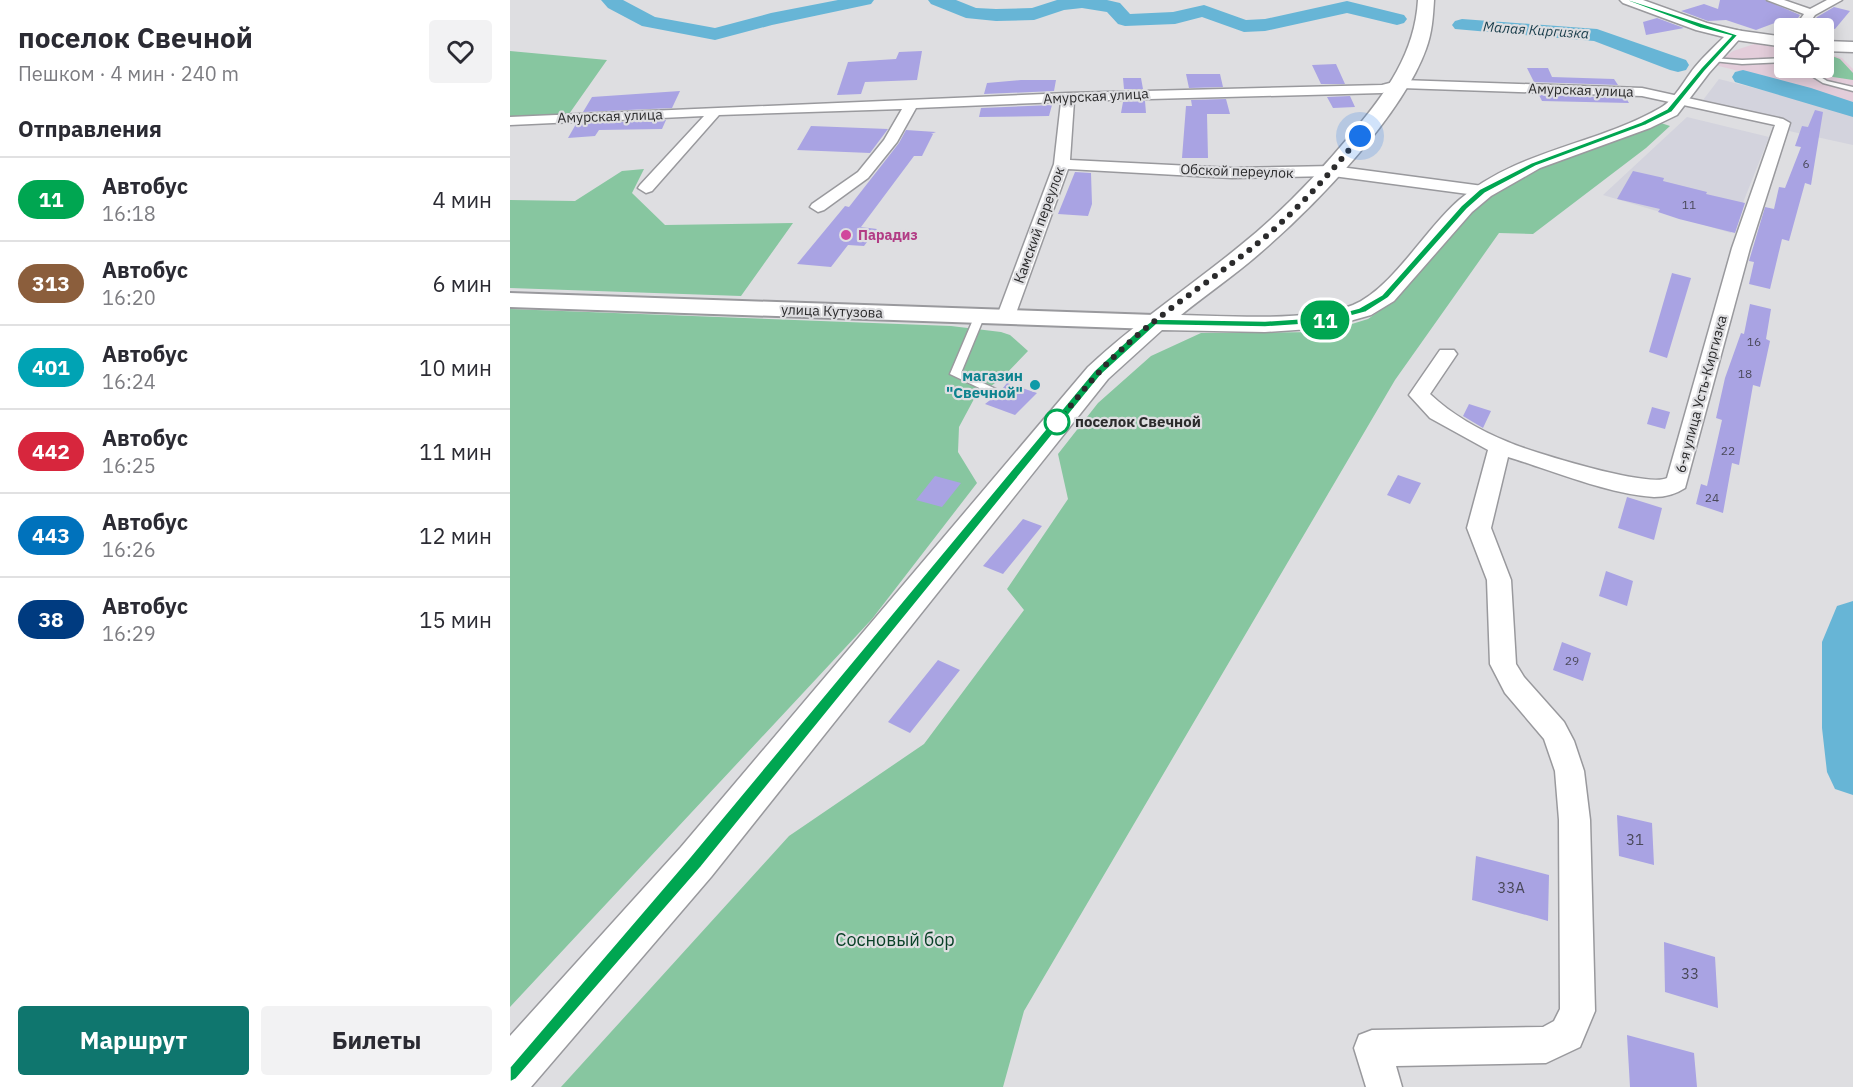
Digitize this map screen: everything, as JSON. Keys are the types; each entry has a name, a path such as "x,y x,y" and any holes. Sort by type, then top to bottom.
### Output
{"main road":[{"path":"510,1073 696,862 1098,373 1154,322 1251,249 1333,171 1401,84 1418,46 1427,15 1426,0"},
{"path":"1628,0 1702,27 1774,43"},
{"path":"1154,322 1265,324 1325,320 1362,310 1385,296 1464,207 1483,191 1533,164 1643,124 1670,111 1735,35"},
{"path":"1834,47 1851,50"}],"street":[{"path":"1773,0 1811,12"},
{"path":"1807,18 1811,12 1836,0"},
{"name":"Амурская улица","path":"510,121 1260,89 1382,89 1401,84 1642,92 1680,100"},
{"name":"Камский переулок","path":"1006,316 1062,164 1068,97"},
{"name":"6-я улица Усть-Киргизка","path":"1447,354 1419,395 1437,413 1500,447 1623,484 1656,489 1670,487 1677,482 1741,248 1783,123 1680,100"},
{"path":"818,207 863,175 890,142 912,104"},
{"path":"646,188 714,113"},
{"name":"Обской переулок","path":"1062,164 1223,171 1308,173 1333,171 1483,191"},
{"name":"улица Кутузова","path":"510,300 1154,322"},
{"path":"1384,1087 1372,1048 1546,1045 1566,1034 1578,1011 1573,795 1566,757 1560,739 1546,719 1507,677 1503,664 1499,580 1479,528 1500,447"}],"lane":[{"path":"1713,59 1742,62 1774,61"},
{"path":"1819,78 1825,82 1853,89"},
{"path":"980,315 956,374 992,391"}],"shaded area":[{"path":"1754,44 1774,45 1774,78 1834,78 1834,55 1842,58 1853,69 1853,103 1810,89 1715,65 1733,51"},
{"path":"1719,79 1853,113 1853,145 1789,131 1790,122 1703,100"},
{"path":"1687,117 1769,137 1731,233 1603,195"}],"green space":[{"path":"510,51 607,60 569,114 510,119"},
{"path":"1834,57 1840,59 1853,73 1853,80 1834,77"},
{"name":"Сосновый бор","path":"1658,122 1670,126 1646,148 1533,234 1499,233 1395,380 1024,1011 1003,1087 561,1087 789,836 924,744 1024,610 1007,589 1068,499 1058,454 1098,403 1151,356 1201,333 1326,332 1368,319 1397,298 1472,209 1492,194 1539,167"},
{"path":"644,169 632,193 665,225 793,223 741,296 510,288 510,200 575,201 622,171"},
{"path":"510,309 951,326 1001,332 1010,335 1028,351 1003,377 974,399 959,427 958,452 977,483 872,619 510,1007"}],"building":[{"path":"1720,0 1765,0 1800,15 1798,18 1774,18 1774,23 1756,30 1726,20 1708,21 1681,11 1704,4 1718,9"},
{"path":"1834,7 1850,11 1835,29 1834,18 1817,17"},
{"path":"1657,18 1684,28 1646,35 1643,22"},
{"path":"922,51 917,80 865,82 861,94 837,95 848,62 896,59 899,52"},
{"path":"1336,64 1345,84 1321,84 1312,65"},
{"path":"1527,68 1548,68 1552,77 1614,79 1618,85 1534,82"},
{"path":"1186,74 1220,74 1223,87 1189,88"},
{"path":"1123,78 1141,78 1143,89 1124,89"},
{"path":"1056,80 1054,91 984,94 987,83"},
{"path":"680,91 672,108 583,112 592,97"},
{"path":"1539,95 1626,98 1629,103 1542,101"},
{"path":"1350,96 1355,107 1333,108 1327,97"},
{"path":"1226,99 1230,114 1207,114 1208,158 1182,158 1186,106 1192,106 1191,100"},
{"path":"1145,101 1146,113 1121,113 1123,102"},
{"path":"1052,105 1049,116 979,117 981,108"},
{"path":"1815,110 1823,112 1811,185 1805,183 1789,241 1782,239 1770,289 1749,284 1754,262 1749,261 1765,207 1774,209 1779,187 1785,188 1801,147 1795,146 1802,126 1808,127"},
{"path":"666,120 662,129 599,130 595,136 568,138 576,124"},
{"path":"811,126 888,129 870,153 797,150"},
{"path":"906,130 936,132 931,134 933,134 922,156 914,156 861,227 877,229 864,246 848,245 831,267 797,264 845,206 849,207 899,143"},
{"path":"1633,171 1664,178 1663,181 1707,192 1706,194 1745,203 1735,233 1679,219 1658,212 1660,209 1617,199"},
{"path":"1075,172 1091,173 1092,204 1088,216 1058,214"},
{"path":"1672,273 1691,278 1667,358 1649,352"},
{"path":"1750,304 1771,309 1766,339 1770,341 1760,387 1753,385 1739,465 1732,463 1723,513 1696,504 1701,484 1707,486 1722,420 1716,418 1725,378 1741,333 1744,334"},
{"path":"1007,383 1037,393 1015,415 985,404"},
{"path":"1469,404 1491,411 1483,428 1463,416"},
{"path":"1652,407 1670,412 1665,429 1647,424"},
{"path":"1398,475 1421,483 1410,504 1387,495"},
{"path":"935,476 961,483 942,507 916,500"},
{"path":"1627,497 1662,508 1654,540 1618,528"},
{"path":"1023,519 1042,526 1003,574 983,566"},
{"path":"1606,571 1633,581 1627,606 1599,596"},
{"path":"1562,642 1591,653 1583,681 1553,670"},
{"path":"938,660 960,670 910,733 888,722"},
{"path":"1617,815 1652,823 1654,865 1619,856"},
{"path":"1476,856 1549,875 1548,921 1472,900"},
{"path":"1664,942 1715,957 1718,1008 1665,992"},
{"path":"1627,1035 1694,1053 1697,1087 1630,1087"}],"waterway":[{"name":"Малая Киргизка","path":"611,0 649,22 715,34 771,19 864,0"},
{"name":"Малая Киргизка","path":"938,0 973,14 996,15 1034,14 1061,5 1082,2 1113,7 1125,20 1175,18 1204,11 1244,26 1265,25 1347,7 1397,19"},
{"name":"Малая Киргизка","path":"1462,25 1597,35 1678,65"},
{"name":"Малая Киргизка","path":"1743,77 1803,93 1853,110"},
{"name":"Малая Киргизка","path":"1853,619 1845,642 1847,728 1853,772"}],"bus line":[{"name":"11","path":"510,1073 696,862 1098,373 1136,337 1154,322 1265,324 1325,320 1362,310 1385,296 1464,207 1483,191 1533,164 1643,124 1670,111 1703,69 1735,35 1702,27 1628,0"}],"place":[{"name":"Парадиз","path":"846,235"},
{"name":"магазин \"Свечной\"","path":"1035,385"},
{"name":"поселок Свечной","path":"1057,422"}],"route":[{"path":"1057,422 1119,352 1154,322 1251,249 1333,171 1360,136"}]}
